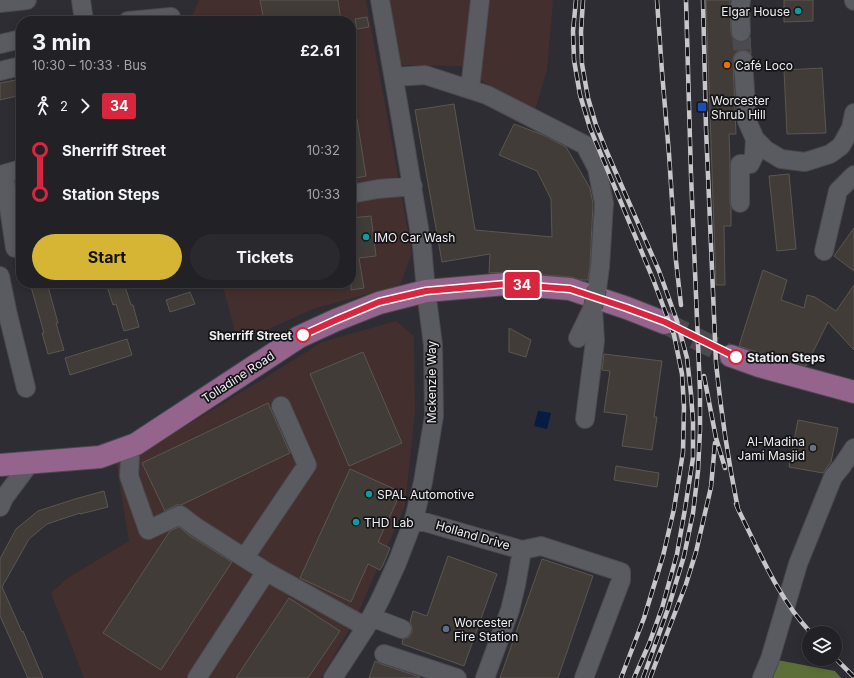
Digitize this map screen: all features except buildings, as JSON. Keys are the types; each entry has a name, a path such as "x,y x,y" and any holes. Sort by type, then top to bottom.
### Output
{"main road":[{"name":"Tolladine Road","path":"0,465 100,457 136,444 300,337 379,302 426,291 506,284 570,289 665,322"},
{"path":"731,356 766,368 854,392"}],"street":[{"path":"0,3 27,0"},
{"path":"81,0 83,16"},
{"path":"380,0 413,186 422,246 426,291"},
{"path":"470,89 480,0"},
{"path":"741,0 741,32"},
{"path":"0,44 16,40"},
{"path":"743,60 747,121 755,139 766,150 781,159 805,162 830,154 841,146 851,128 854,113"},
{"path":"0,71 16,67"},
{"path":"394,77 425,75 487,95 585,145 596,168 604,203 600,268 597,289 593,307 578,338"},
{"path":"740,203 740,164 750,164 754,156 755,139"},
{"path":"12,172 12,247"},
{"path":"824,251 838,191 854,175"},
{"path":"356,193 378,189 413,186"},
{"path":"0,276 26,388"},
{"name":"Mckenzie Way","path":"333,678 369,622 397,563 414,519 434,416 433,345 426,291"},
{"path":"585,420 594,341 593,307"},
{"path":"245,557 307,465 281,406"},
{"path":"129,446 129,476 148,530 180,515 196,527 265,571 369,622 402,628"},
{"path":"762,678 770,659 798,564 833,477 854,448"},
{"path":"0,507 4,498 30,463"},
{"name":"Holland Drive","path":"414,519 522,550 510,610 485,678"},
{"path":"522,550 541,546 622,572 621,580 584,678"},
{"path":"197,678 265,571"},
{"path":"384,654 457,678"}],"shaded area":[{"path":"199,0 366,0 412,253 400,285 313,309 238,343 223,288 356,288 356,16 193,16"},
{"path":"388,0 553,0 547,70 535,110 483,82 462,66 400,65"},
{"path":"396,321 414,336 415,412 405,506 355,620 321,678 84,678 51,593 66,579 129,541 116,462 144,451 322,342"}],"green space":[{"path":"772,659 802,665 802,666 835,671 841,678 763,678"}],"water":[{"path":"538,411 551,413 547,429 534,426"}],"tunnel":[{"path":"741,32 743,60"},
{"path":"665,323 731,356"}],"railway":[{"path":"576,0 573,31 574,60 580,95 590,128 653,279 674,335 682,374 684,407 683,452 674,509 663,556 644,618 621,678"},
{"path":"583,0 581,32 582,64 588,98 596,125 659,271 677,321 687,358 691,394 693,458 677,554 662,608 649,644 634,678"},
{"path":"657,0 676,261 681,305"},
{"path":"643,678 668,609 684,556 693,513 698,471 700,391 691,175 686,0"},
{"path":"703,0 706,128 716,363 725,436 738,509"},
{"path":"704,376 716,438 725,468"},
{"path":"650,678 686,584 696,552 711,487 715,443"},
{"path":"736,504 770,574 789,605 805,626"},
{"path":"842,665 854,677"}],"bus line":[{"name":"34","path":"303,335 379,302 426,291 506,284 570,289 665,322 731,356 736,357"}],"place":[{"name":"Elgar House","path":"798,11"},
{"name":"Café Loco","path":"727,65"},
{"name":"Worcester Shrub Hill","path":"702,107"},
{"name":"IMO Car Wash","path":"366,237"},
{"name":"Sherriff Street","path":"303,335"},
{"name":"Station Steps","path":"736,357"},
{"name":"Al-Madina Jami Masjid","path":"813,448"},
{"name":"SPAL Automotive","path":"369,494"},
{"name":"THD Lab","path":"356,522"},
{"name":"Worcester Fire Station","path":"446,629"}]}
